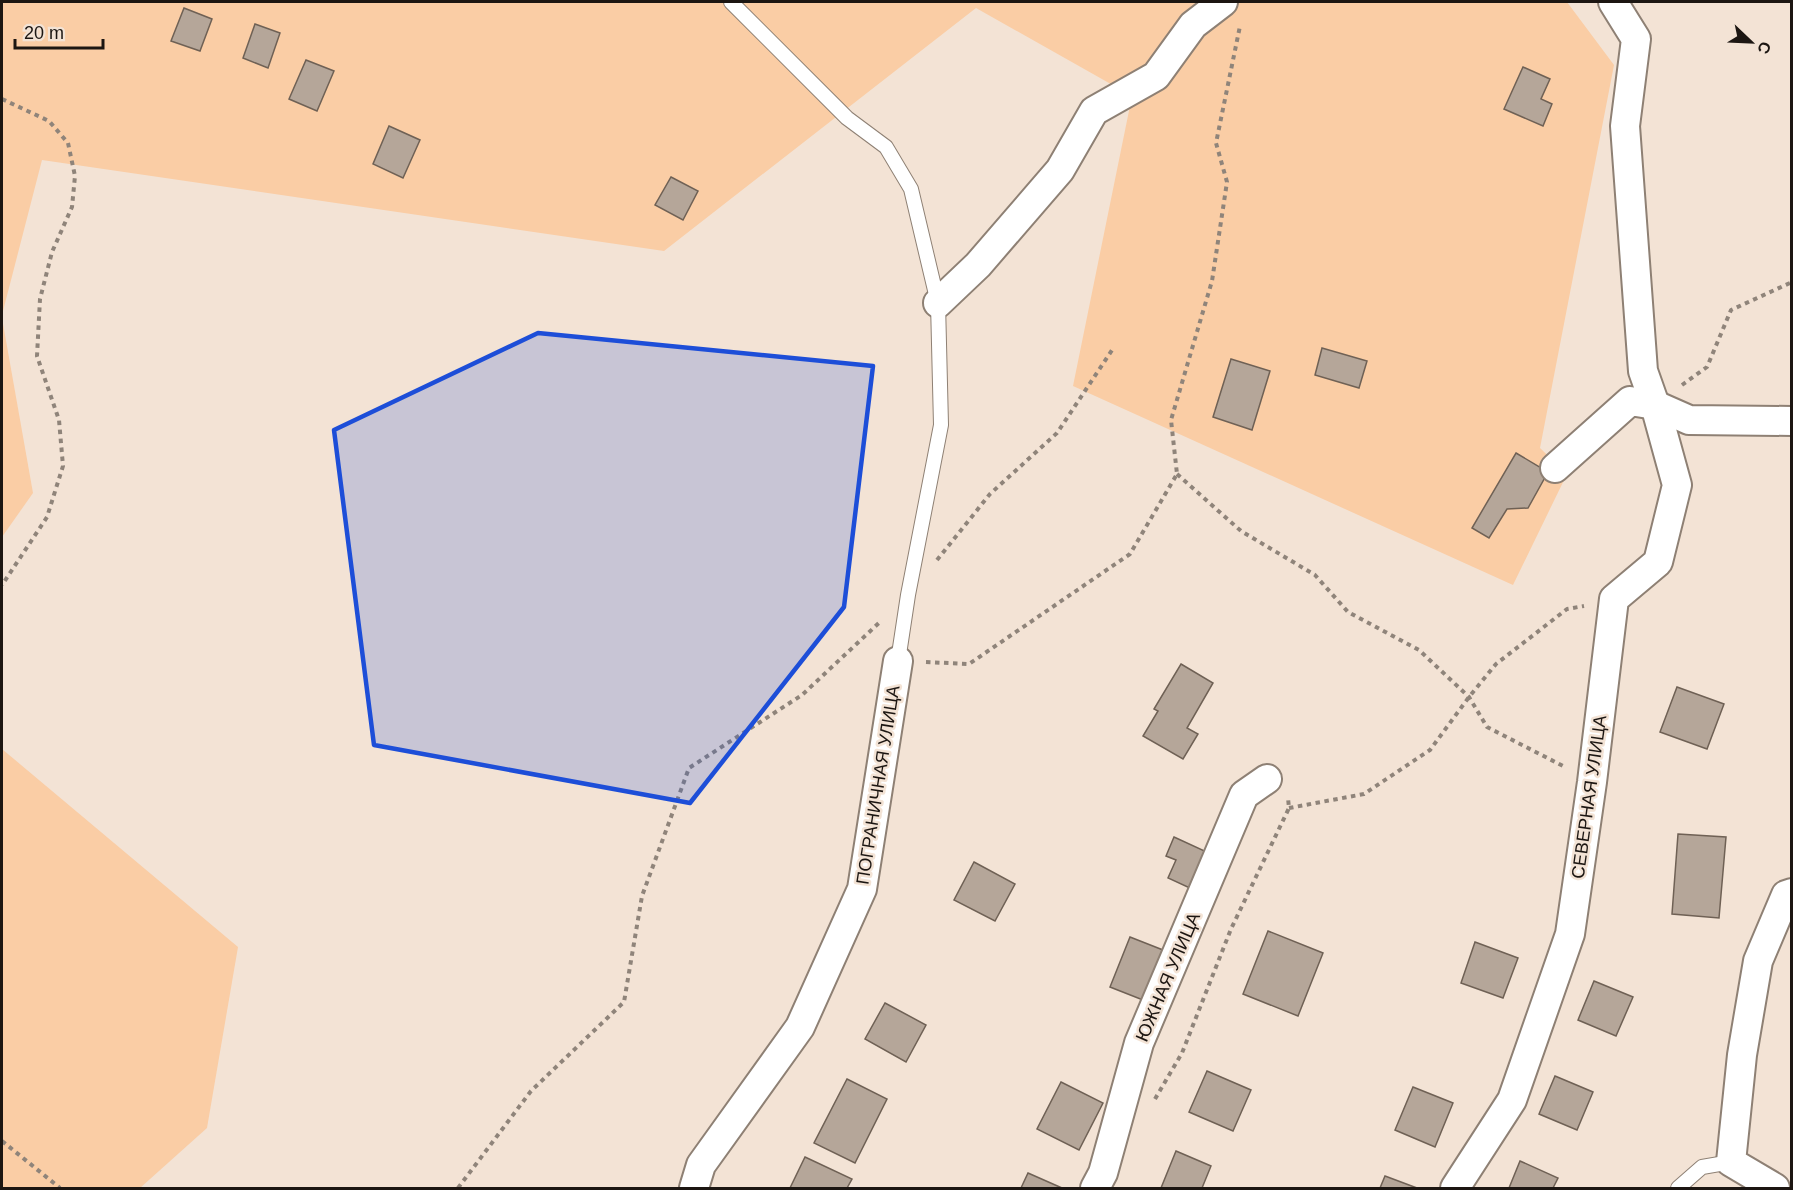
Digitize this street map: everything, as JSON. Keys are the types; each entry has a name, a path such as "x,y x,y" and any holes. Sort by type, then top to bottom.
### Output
{"street":[{"path":"938,303 978,266 1060,170 1094,111 1156,76 1192,25 1222,2"},
{"path":"1613,2 1636,39 1625,126 1643,371 1677,485 1658,562 1614,599"},
{"path":"1555,468 1630,400 1655,405 1689,420 1791,421"},
{"name":"СЕВЕРНАЯ УЛИЦА","path":"1455,1188 1512,1100 1570,934 1592,782 1614,599"},
{"name":"ПОГРАНИЧНАЯ УЛИЦА","path":"694,1188 701,1165 800,1026 862,889 898,661"},
{"name":"ЮЖНАЯ УЛИЦА","path":"1095,1188 1102,1173 1139,1043 1244,795 1267,779"},
{"path":"1775,1188 1731,1162 1742,1055 1758,961 1786,895 1791,893"}],"lane":[{"path":"731,2 847,118 886,147 911,189 938,303 941,425 908,596 898,661"},
{"path":"1678,1188 1702,1167 1731,1162"}],"path":[{"path":"898,661 969,664 1130,554 1177,474 1171,420 1212,281 1227,182 1216,143 1240,23"},
{"path":"2,99 49,121 68,143 75,176 72,207 52,252 40,299 38,344 38,356 59,420 63,466 47,517 2,585"},
{"path":"1655,405 1707,367 1731,310 1791,282"},
{"path":"937,560 990,494 1057,433 1114,347"},
{"path":"1177,474 1241,531 1315,575 1348,612 1419,650 1469,697 1487,727 1592,782"},
{"path":"458,1188 531,1091 624,1002 642,896 688,768 802,695 908,596"},
{"path":"1289,808 1364,794 1430,750 1469,697 1497,664 1567,609 1614,599"},
{"path":"1152,1105 1182,1053 1231,929 1289,808 1286,781 1267,779"},
{"path":"2,1141 60,1188"}],"highlighted area":[{"path":"538,333 873,366 844,607 690,803 374,745 334,430"}],"shaded area":[{"path":"2,2 1567,2 1614,65 1540,448 1567,474 1513,585 1073,386 1132,96 976,8 664,251 42,160 2,315"},
{"path":"2,318 33,493 2,537"},
{"path":"2,749 238,947 207,1128 140,1188 2,1188"}],"building":[{"path":"184,8 212,19 200,51 171,41"},
{"path":"255,24 280,33 268,68 243,58"},
{"path":"306,60 334,71 317,111 289,99"},
{"path":"1523,67 1550,79 1541,99 1552,104 1543,126 1504,109"},
{"path":"389,126 420,140 403,178 373,164"},
{"path":"671,177 698,191 683,220 655,205"},
{"path":"1322,348 1367,361 1359,388 1315,375"},
{"path":"1231,359 1270,371 1252,430 1213,417"},
{"path":"1516,453 1548,472 1528,508 1507,509 1489,538 1472,528"},
{"path":"1181,664 1213,683 1187,728 1198,734 1183,759 1143,736 1158,711 1154,709"},
{"path":"1677,687 1724,704 1707,749 1660,732"},
{"path":"1678,834 1726,837 1719,918 1672,914"},
{"path":"1174,837 1209,853 1192,889 1168,878 1176,860 1166,856"},
{"path":"974,862 1015,884 995,921 954,900"},
{"path":"1268,931 1323,953 1298,1016 1243,994"},
{"path":"1130,937 1163,950 1143,1000 1110,987"},
{"path":"1475,942 1518,958 1503,998 1461,983"},
{"path":"1594,981 1633,997 1616,1036 1578,1020"},
{"path":"885,1003 926,1025 906,1062 865,1039"},
{"path":"1207,1071 1251,1090 1233,1131 1189,1112"},
{"path":"1555,1076 1593,1092 1577,1130 1539,1114"},
{"path":"847,1079 887,1099 855,1163 814,1143"},
{"path":"1061,1082 1103,1103 1079,1150 1037,1129"},
{"path":"1413,1087 1453,1103 1435,1147 1395,1130"},
{"path":"1176,1151 1211,1166 1202,1188 1161,1188"},
{"path":"805,1157 852,1179 847,1188 790,1188"},
{"path":"1520,1161 1558,1178 1553,1188 1509,1188"},
{"path":"1028,1173 1062,1188 1021,1188"},
{"path":"1385,1176 1417,1188 1380,1188"}]}
